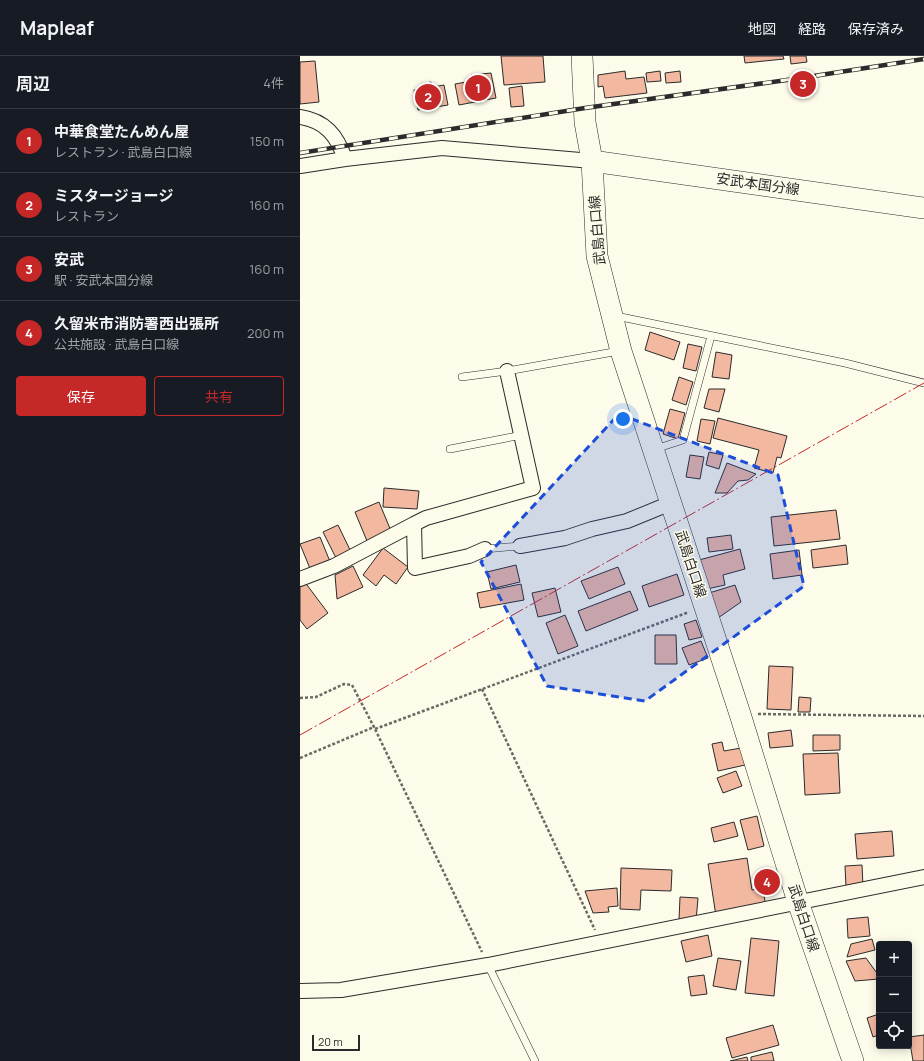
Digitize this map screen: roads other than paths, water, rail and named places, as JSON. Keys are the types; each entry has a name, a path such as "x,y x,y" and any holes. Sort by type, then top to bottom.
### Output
{"main road":[{"name":"武島白口線","path":"582,56 585,122 592,161 597,256 611,315 653,450 740,714 798,902 853,1061"},
{"name":"安武本国分線","path":"592,161 924,208"}],"street":[{"path":"300,116 312,119 328,129 341,147 345,159"},
{"path":"300,166 345,159 442,148 592,161"},
{"path":"300,579 334,566 426,518 533,488 507,371"},
{"path":"520,546 565,538 592,529 627,521 671,503"},
{"path":"414,524 414,568 469,556 486,549"},
{"path":"300,991 341,990 488,965 924,877"}],"lane":[{"path":"611,315 845,363 924,383"},
{"path":"653,450 683,440 711,336"},
{"path":"462,377 507,371 621,351"},
{"path":"450,449 522,435"},
{"path":"486,549 520,546"},
{"path":"488,965 535,1061"}],"railway":[{"path":"300,153 585,108 801,78 924,59"}],"place":[{"name":"安武","path":"803,84"},
{"name":"中華食堂たんめん屋","path":"478,88"},
{"name":"ミスタージョージ","path":"428,97"},
{"name":"久留米市消防署西出張所","path":"767,882"}]}
